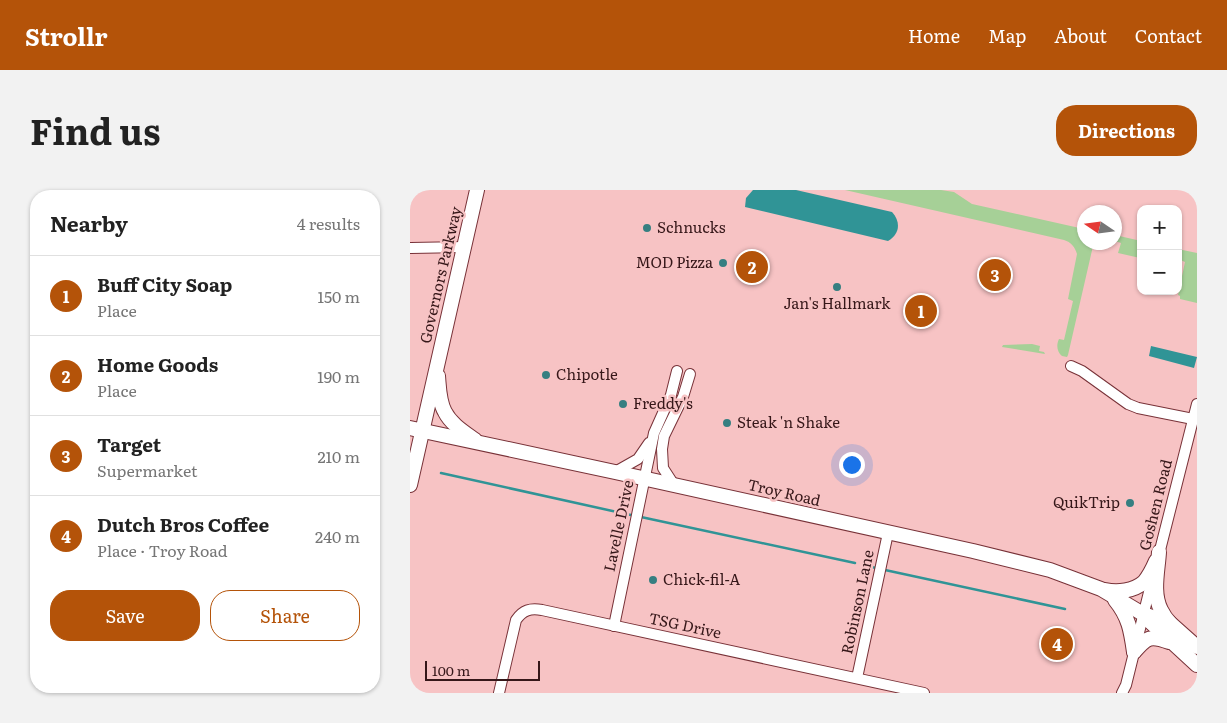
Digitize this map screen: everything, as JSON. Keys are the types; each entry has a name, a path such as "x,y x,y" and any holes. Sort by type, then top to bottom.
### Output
{"main road":[{"name":"Governors Parkway","path":"410,485 416,430 437,367 477,190"},
{"path":"437,367 444,412 454,424 477,442"},
{"name":"Troy Road","path":"416,430 973,550 1050,570 1106,592 1143,614 1170,624 1197,647"},
{"path":"1106,592 1124,591 1139,585 1148,576 1159,555"},
{"path":"1159,555 1157,598 1160,608 1170,624"},
{"path":"1106,592 1126,615 1130,624 1134,652"},
{"name":"Troy Road","path":"1143,614 1197,665"},
{"path":"1134,652 1152,637 1157,637 1174,644"}],"street":[{"path":"411,248 464,247"},
{"path":"1071,366 1082,371 1128,404 1138,408 1193,419"},
{"name":"Lavelle Drive","path":"615,472 638,459 645,449 671,395 677,371"},
{"path":"674,485 663,468 662,449 664,436 683,397 690,374"},
{"name":"Goshen Road","path":"1124,690 1197,404"},
{"name":"Lavelle Drive","path":"614,626 654,433"},
{"name":"Robinson Lane","path":"857,678 888,533"},
{"name":"TSG Drive","path":"499,693 514,625 522,612 531,609 924,693"}],"green space":[{"path":"845,190 941,190 954,192 972,204 1077,227 1077,250 1092,250 1067,357 1060,354 1057,346 1059,339 1064,340 1073,301 1068,299 1077,254 1071,243"},
{"path":"1122,237 1137,240 1137,257 1118,253 1119,250 1122,250"},
{"path":"1182,250 1197,253 1197,303 1180,299 1178,295 1182,295 1182,276 1185,262 1182,261"},
{"path":"1032,344 1040,346 1039,351 1045,354 1002,347 1003,345"}],"water":[{"path":"753,190 796,190 892,212 897,220 898,228 895,235 888,241 745,207 746,198"},
{"path":"1151,346 1197,357 1194,368 1149,356"}],"waterway":[{"path":"441,473 617,512"},
{"path":"626,514 631,515"},
{"path":"641,517 855,563"},
{"path":"864,565 876,568"},
{"path":"885,570 1065,609"}],"place":[{"name":"Schnucks","path":"647,228"},
{"name":"MOD Pizza","path":"723,263"},
{"name":"Home Goods","path":"752,267"},
{"name":"Target","path":"995,275"},
{"name":"Jan's Hallmark","path":"837,287"},
{"name":"Buff City Soap","path":"921,311"},
{"name":"Chipotle","path":"546,375"},
{"name":"Freddy's","path":"623,404"},
{"name":"Steak 'n Shake","path":"727,423"},
{"name":"QuikTrip","path":"1130,503"},
{"name":"Chick-fil-A","path":"653,580"},
{"name":"Dutch Bros Coffee","path":"1057,644"}]}
